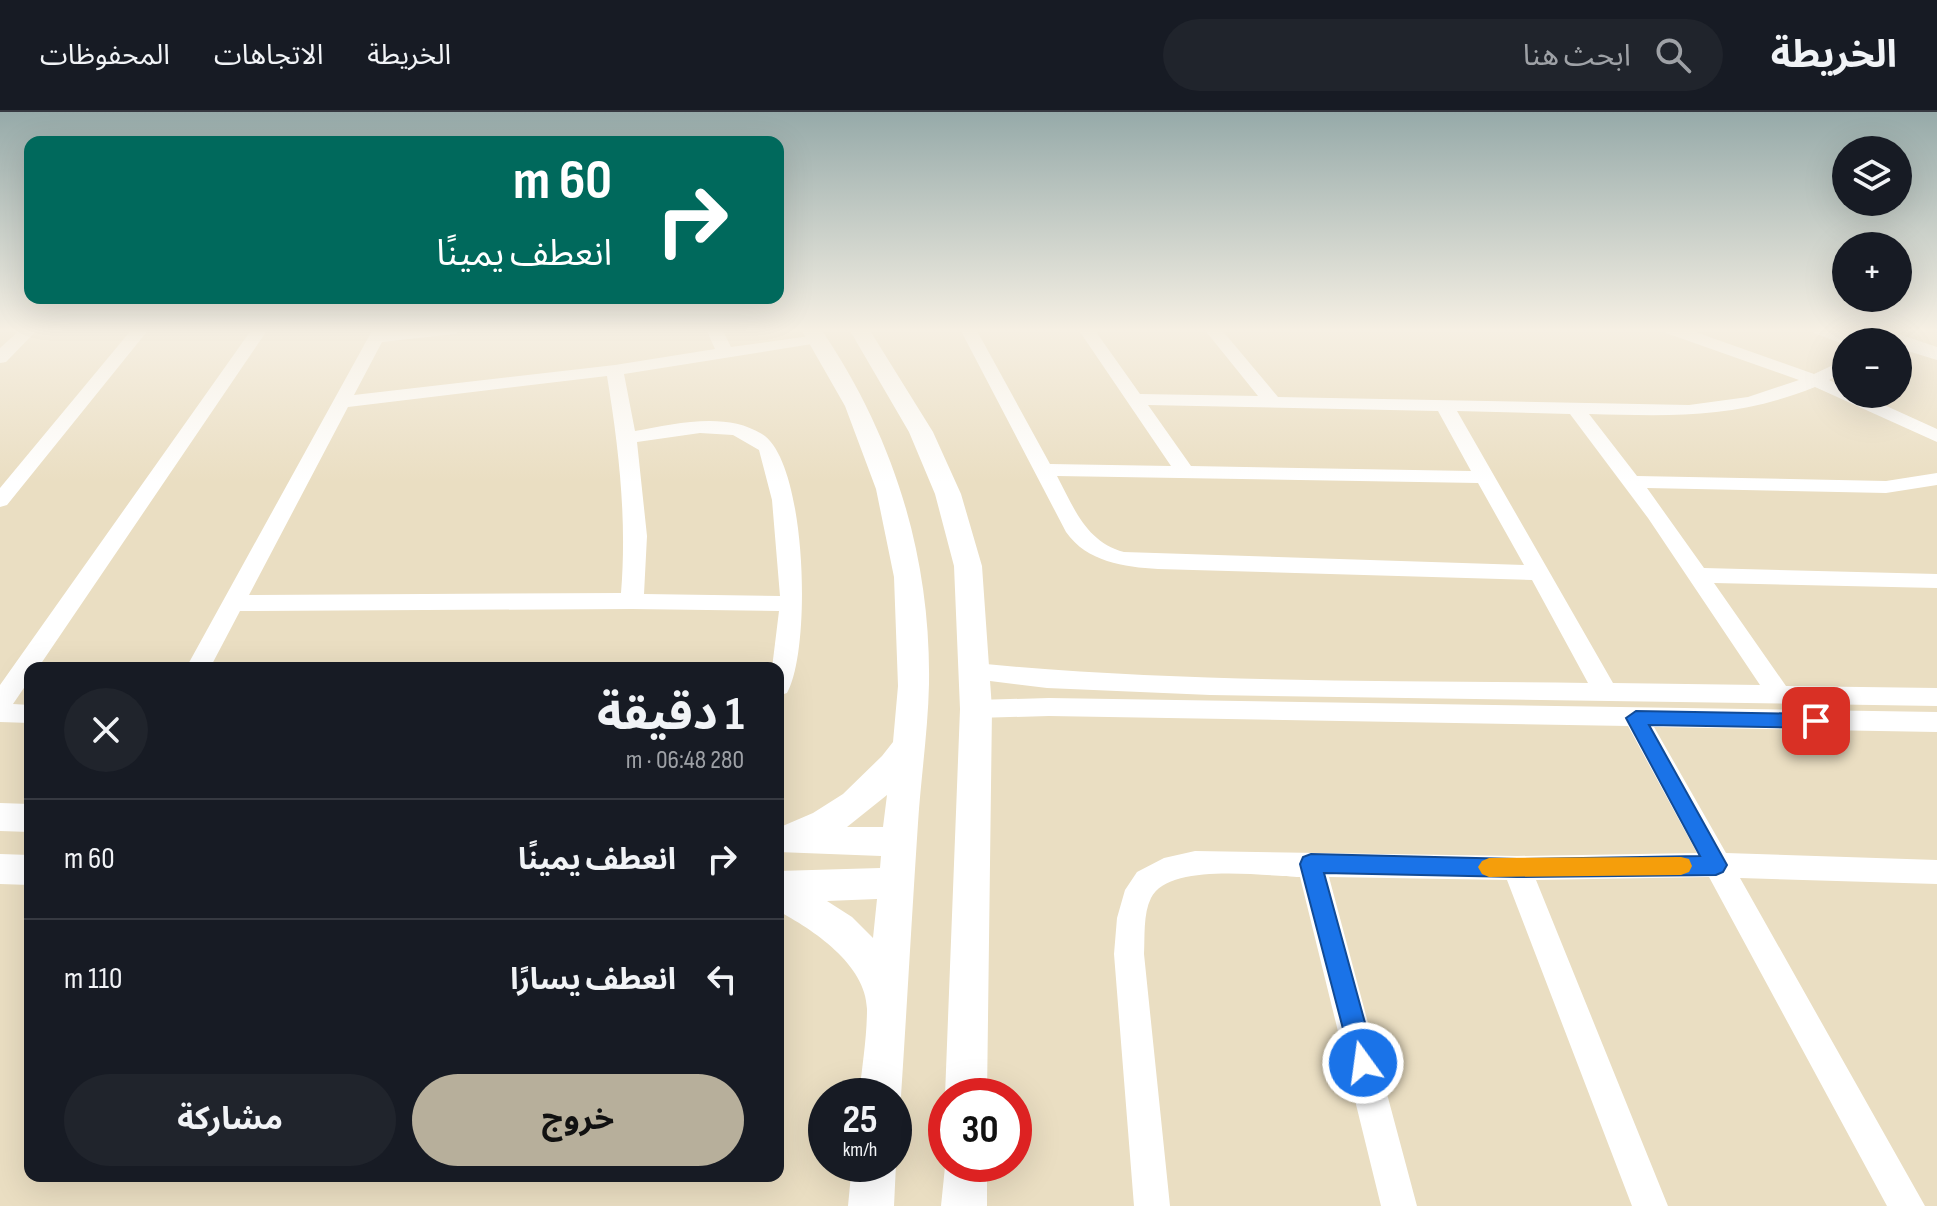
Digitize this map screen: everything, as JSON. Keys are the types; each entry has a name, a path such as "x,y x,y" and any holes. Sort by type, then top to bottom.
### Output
{"street":[{"path":"0,501 9,480 96,380"},
{"path":"29,662 225,380"},
{"path":"201,662 354,380"},
{"path":"343,402 530,380"},
{"path":"617,380 627,438 636,536 632,601"},
{"path":"839,380 875,447 894,502 910,588 914,667 881,1078"},
{"path":"889,380 926,443 948,494 968,566 976,709 966,1078"},
{"path":"996,380 1086,544 1126,560 1537,573"},
{"path":"1123,380 1185,472"},
{"path":"1255,380 1272,401"},
{"path":"1137,399 1724,409 1749,404 1817,381 1937,436"},
{"path":"1444,405 1606,692"},
{"path":"1575,408 1699,575 1778,693"},
{"path":"627,438 710,427 746,432 768,447 789,528 790,604 784,674"},
{"path":"875,447 905,450 926,443"},
{"path":"1046,470 1483,477"},
{"path":"1632,482 1872,487 1916,485 1937,479"},
{"path":"1699,575 1937,581"},
{"path":"235,603 632,601 790,604"},
{"path":"0,704 24,669"},
{"path":"975,672 1047,679 1210,686 1937,697"},
{"path":"1047,679 1043,692 1049,707"},
{"path":"976,709 1049,707 1937,722"},
{"path":"0,713 24,714"},
{"path":"1636,718 1907,1206"},
{"path":"784,839 844,813 861,801 908,747"},
{"path":"0,817 24,818"},
{"path":"784,840 900,842"},
{"path":"854,886 863,879 870,863 868,852 860,842"},
{"path":"1152,1206 1129,954 1134,903 1145,881 1167,866 1311,864 1517,868 1716,865 1937,872"},
{"path":"1311,864 1399,1206"},
{"path":"1517,868 1650,1206"},
{"path":"0,869 24,870"},
{"path":"784,890 898,883"},
{"path":"784,894 854,943 866,959 887,1006"},
{"path":"871,1206 873,1182"},
{"path":"964,1206 965,1182"}],"slow traffic":[{"path":"1489,867 1681,866"}],"route":[{"path":"1363,1063 1311,864 1517,868 1716,865 1636,718 1816,721"}]}
